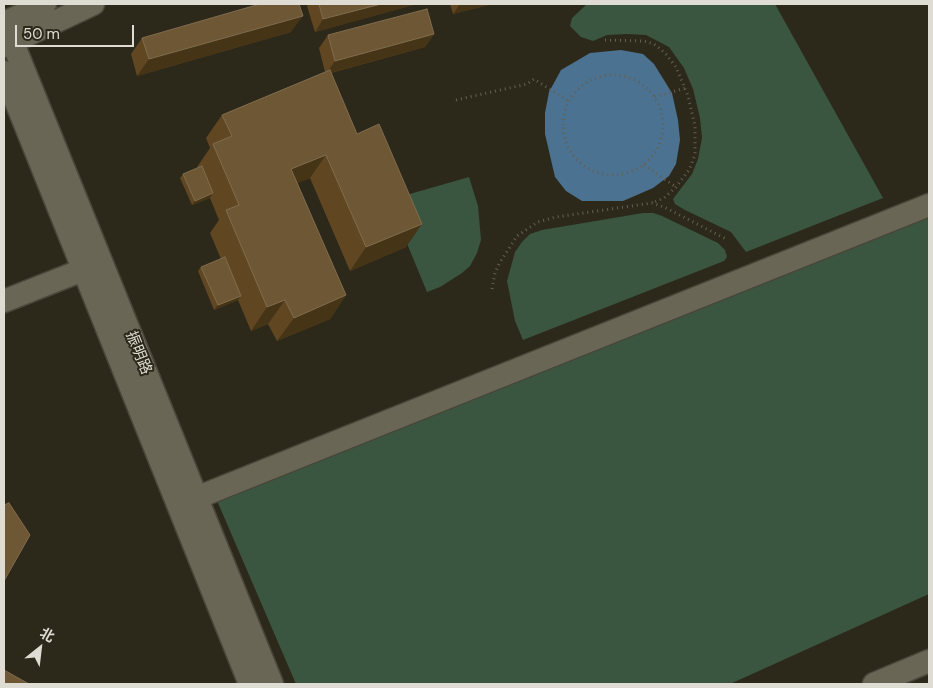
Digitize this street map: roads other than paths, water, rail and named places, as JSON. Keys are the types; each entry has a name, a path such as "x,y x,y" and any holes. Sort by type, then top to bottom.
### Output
{"street":[{"path":"6,31 45,4"},
{"path":"6,31 93,4"},
{"name":"振明路","path":"6,31 92,266 250,684"},
{"name":"振明路","path":"4,72 196,498 272,684"},
{"path":"196,498 929,205"},
{"path":"4,301 92,266"},
{"path":"874,684 929,661"}],"water":[{"path":"621,50 643,54 654,64 672,93 680,140 676,164 669,176 653,188 623,201 582,201 566,191 555,177 545,134 545,113 549,92 561,70 590,53"}]}
